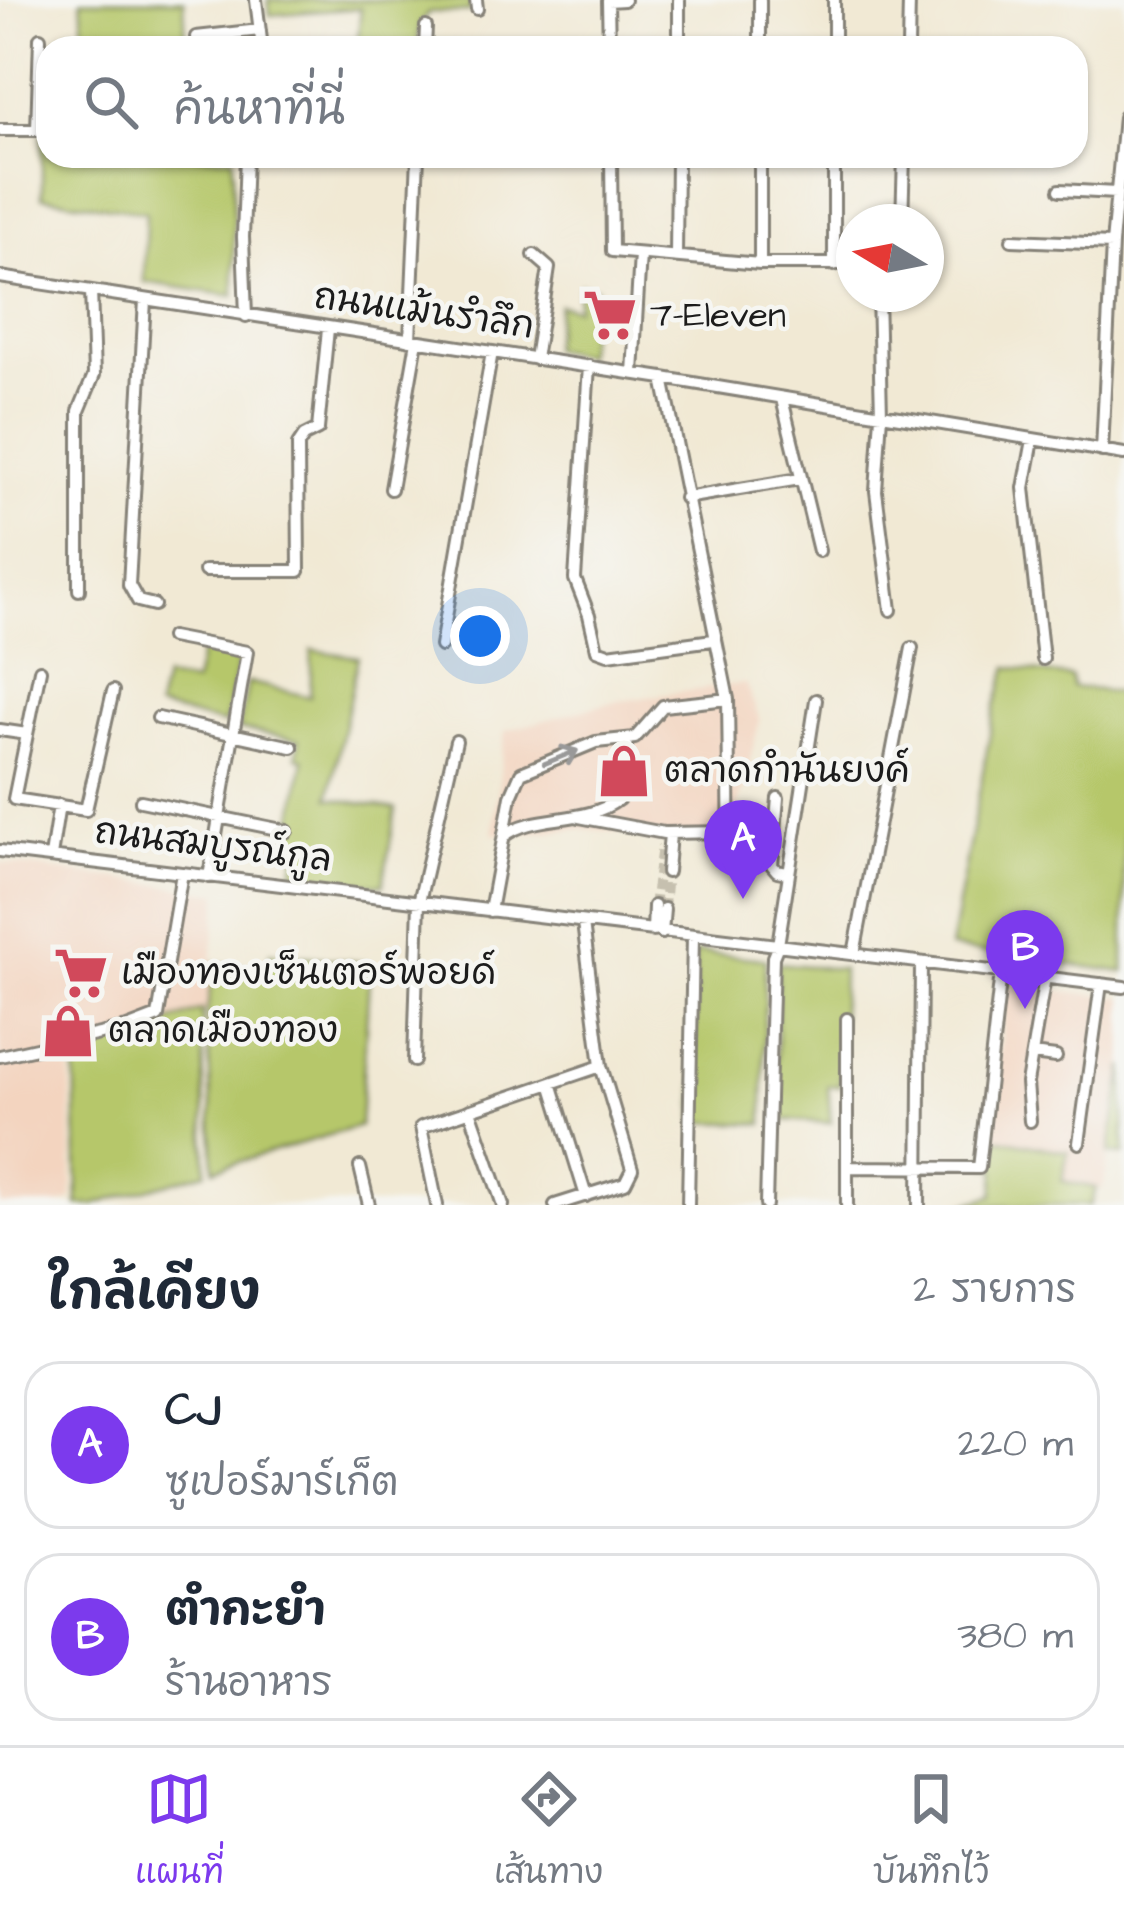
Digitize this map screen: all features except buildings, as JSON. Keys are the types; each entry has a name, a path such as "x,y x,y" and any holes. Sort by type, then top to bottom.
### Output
{"street":[{"path":"256,0 261,36"},
{"path":"609,36 608,1 624,0"},
{"path":"679,0 679,36"},
{"path":"760,0 760,36"},
{"path":"834,0 834,36"},
{"path":"908,36 909,0"},
{"path":"426,27 426,36"},
{"path":"212,36 260,30"},
{"path":"1102,451 1112,244 1124,117"},
{"path":"0,130 36,130"},
{"path":"246,168 246,316"},
{"path":"391,489 414,341 418,168"},
{"path":"610,168 612,251 760,264 834,265 834,168"},
{"path":"676,256 677,168"},
{"path":"760,168 760,264"},
{"path":"903,204 904,168"},
{"path":"1060,190 1116,194"},
{"path":"1012,240 1112,244"},
{"path":"633,373 640,254"},
{"path":"534,255 549,268 535,358"},
{"name":"ถนนแม้นรำลึก","path":"0,277 633,373 1124,454"},
{"path":"80,590 79,411 94,375 91,292"},
{"path":"145,300 129,585 138,601 154,605"},
{"path":"878,312 876,491 891,610"},
{"path":"206,571 299,571 298,445 318,429 328,329"},
{"path":"441,646 492,352"},
{"path":"589,367 575,579 590,615 597,650 608,654 713,640"},
{"path":"663,378 728,699 730,858"},
{"path":"782,399 818,551"},
{"path":"1033,440 1024,488 1043,659"},
{"path":"686,498 800,479"},
{"path":"171,637 248,652 209,877"},
{"path":"854,955 912,648"},
{"path":"40,670 14,799 86,810 113,692"},
{"path":"490,911 509,809 521,773 596,742 634,737 663,706 728,699"},
{"path":"766,1205 773,957 816,700"},
{"path":"158,718 292,747"},
{"path":"0,730 27,734"},
{"path":"504,836 524,824 579,817 619,799 627,739"},
{"path":"414,1061 419,902 455,741"},
{"path":"778,798 772,865 777,872 788,873"},
{"path":"141,801 287,831"},
{"path":"52,856 58,806"},
{"path":"509,809 524,824"},
{"path":"579,817 666,837 730,832"},
{"path":"666,837 667,872"},
{"name":"ถนนสมบูรณ์กูล","path":"0,850 1124,987"},
{"path":"0,1056 127,1028 158,1016 182,874"},
{"path":"658,932 659,908"},
{"path":"555,1205 625,1183 632,1169 601,1066 583,923"},
{"path":"688,1205 693,936"},
{"path":"919,1205 922,963"},
{"path":"847,1166 979,1168 1001,972"},
{"path":"1030,1121 1027,1083 1045,977"},
{"path":"1079,1143 1101,984"},
{"path":"847,1019 847,1205"},
{"path":"1032,1054 1056,1057"},
{"path":"437,1205 421,1127 601,1066"},
{"path":"551,1083 586,1196"},
{"path":"470,1110 503,1205"},
{"path":"359,1167 369,1205"}],"shaded area":[{"name":"ตลาดกำนันยงค์","path":"745,683 760,719 737,811 747,841 585,829 493,834 505,731 613,702"},
{"name":"ตลาดเมืองทอง","path":"0,863 219,893 207,1010 70,1052 72,1200 58,1205 0,1205"},
{"path":"1007,985 1124,998 1124,1066 1103,1189 1062,1182 1067,1152 991,1137"}],"green space":[{"path":"81,0 184,0 186,36 84,36"},
{"path":"268,0 470,0 471,12 429,12 420,23 418,36 358,36 361,8 270,15"},
{"path":"42,168 233,168 234,296 144,282 146,212 42,197"},
{"path":"580,285 596,288 585,355 551,349 559,305 576,308"},
{"path":"201,650 239,657 225,724 157,708 164,678 194,683"},
{"path":"312,650 358,657 329,798 396,809 383,885 293,876 296,851 288,849 304,759 297,757 299,740 239,729 248,682 310,697"},
{"path":"1008,667 1071,677 1072,687 1124,693 1124,972 950,948 995,707"},
{"path":"695,952 765,959 763,1124 695,1122"},
{"path":"270,953 370,963 360,1126 214,1169 207,1010 214,963 268,970"},
{"path":"777,963 842,969 840,1086 828,1086 831,1123 777,1119"},
{"path":"202,1010 206,1172 93,1205 78,1205 75,1057"},
{"path":"1124,1066 1124,1155 1109,1154"},
{"path":"991,1137 1068,1152 1062,1181 1096,1188 1091,1205 962,1205 994,1195 996,1169 985,1166"}],"tunnel":[{"path":"654,906 662,846"},
{"path":"664,909 667,872"}],"place":[{"name":"7-Eleven","path":"610,315"},
{"name":"ตลาดกำนันยงค์","path":"624,771"},
{"name":"CJ","path":"743,899"},
{"name":"เมืองทองเซ็นเตอร์พอยด์","path":"81,973"},
{"name":"ตำกะยำ","path":"1025,1009"},
{"name":"ตลาดเมืองทอง","path":"68,1031"}]}
